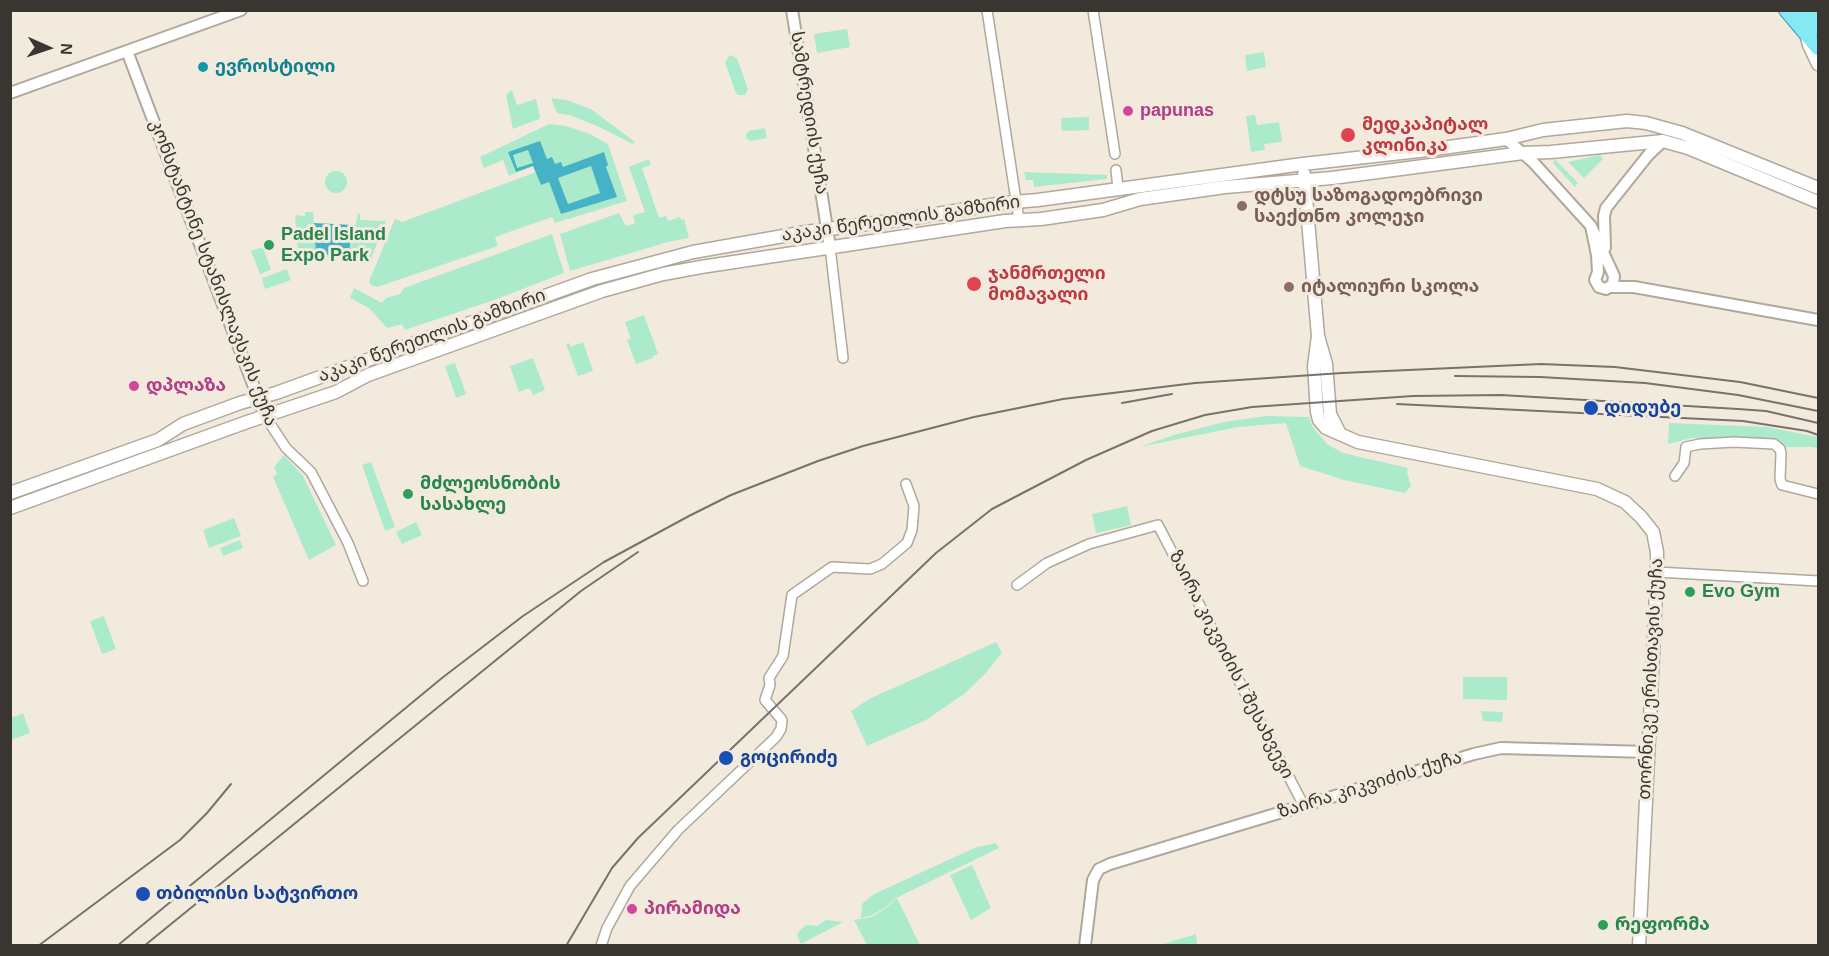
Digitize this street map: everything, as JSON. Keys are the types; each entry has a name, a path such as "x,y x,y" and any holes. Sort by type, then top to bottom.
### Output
{"main road":[{"path":"1786,10 1815,22"},
{"path":"1802,10 1815,22 1818,48"},
{"path":"1815,22 1809,45 1818,64"},
{"name":"აკაკი წერეთლის გამზირი","path":"10,493 158,440 183,424 546,294 614,272 708,249 828,228 881,223 1016,201 1506,139 1548,129 1610,122 1646,123 1682,133 1818,188"},
{"name":"აკაკი წერეთლის გამზირი","path":"10,508 336,392 368,375 630,283 701,267 1019,220 1104,210 1140,200 1183,193 1523,153 1663,141 1688,148 1818,202"},
{"name":"თორნიკე ერისთავის ქუჩა","path":"1302,164 1318,336 1314,366 1317,412 1319,420 1326,428 1358,442 1581,484 1606,492 1625,502 1648,525 1656,544 1657,572 1639,945"}],"street":[{"path":"10,93 241,10"},
{"name":"სამტრედიის ქუჩა","path":"792,10 828,228 843,358"},
{"path":"987,10 1019,220"},
{"path":"1093,10 1115,154"},
{"name":"კონსტანტინე სტანისლავსკის ქუჩა","path":"127,51 265,416 286,448 311,472 348,543 363,580"},
{"path":"1506,139 1523,153 1591,226 1605,255 1612,278 1606,289 1599,287 1595,280 1598,272 1591,226"},
{"path":"1605,255 1604,216 1606,208 1649,154 1663,141"},
{"path":"1116,170 1118,188"},
{"path":"1598,272 1604,269 1612,278 1634,287 1818,320"},
{"path":"1675,477 1684,463 1686,447 1734,442 1774,444 1781,453 1780,479 1782,485 1818,494"},
{"path":"601,945 607,928 630,886 678,830 776,737 781,729 782,720 765,700 770,685 769,678 783,656 792,595 832,567 870,569 882,564 907,543 912,530 914,506 906,484"},
{"name":"ზაირა კიკვიძის I შესახვევი","path":"1017,585 1047,564 1089,544 1158,525 1304,806"},
{"path":"1657,572 1818,581"},
{"name":"ზაირა კიკვიძის ქუჩა","path":"1085,945 1093,880 1099,869 1474,754 1501,748 1648,752"}],"green space":[{"path":"847,29 850,47 817,53 814,34"},
{"path":"1264,52 1266,67 1247,71 1245,55"},
{"path":"730,55 737,58 748,89 745,95 738,95 735,91 725,62"},
{"path":"512,90 517,105 536,99 539,119 513,129 506,95"},
{"path":"551,98 567,100 591,109 635,142 633,144 597,126 557,113"},
{"path":"1255,115 1257,125 1279,122 1282,142 1264,144 1265,150 1251,152 1246,116"},
{"path":"1089,117 1089,130 1062,131 1061,118"},
{"path":"549,124 566,126 588,133 608,144 627,201 555,223 552,217 495,237 498,246 377,287 371,285 369,281 395,219 402,222 536,172 533,166 509,176 503,160 484,168 480,157"},
{"path":"765,128 767,138 750,141 746,138 749,131"},
{"path":"1600,155 1603,159 1584,178 1568,162"},
{"path":"649,159 651,165 642,168 659,218 666,216 668,221 680,217 681,220 684,219 689,238 570,271 560,234 619,213 626,226 635,223 633,215 645,212 629,167"},
{"path":"1555,159 1578,183 1575,187 1553,163"},
{"path":"332,171 340,171 347,178 347,186 340,193 332,193 325,186 325,178"},
{"path":"1024,172 1107,175 1107,179 1034,187 1033,180 1026,180"},
{"path":"305,212 313,212 316,253 348,255 358,214 360,214 360,220 386,221 370,261 298,255 295,215 305,216"},
{"path":"552,234 564,273 497,299 405,330 402,324 387,328 369,308 350,298 354,288 382,303 386,298 400,294 404,288"},
{"path":"263,247 271,270 260,274 251,251"},
{"path":"287,269 291,280 265,289 262,278"},
{"path":"644,315 658,354 636,364 627,340 631,339 625,322"},
{"path":"583,342 593,371 578,376 566,344 569,343 571,347"},
{"path":"533,358 545,390 533,395 530,388 519,392 510,366"},
{"path":"455,363 466,394 456,398 445,366"},
{"path":"1267,416 1309,417 1312,426 1327,444 1343,453 1408,468 1411,486 1405,493 1344,480 1300,466 1286,423 1238,427 1139,447 1224,422"},
{"path":"1669,423 1767,427 1818,437 1818,449 1783,447 1770,440 1692,438 1668,444"},
{"path":"284,455 303,476 336,545 309,560 273,477 277,474 274,467"},
{"path":"371,462 395,527 385,531 362,465"},
{"path":"1127,506 1131,525 1096,533 1092,514"},
{"path":"234,518 241,536 209,548 203,530"},
{"path":"416,522 422,535 402,544 396,532"},
{"path":"240,540 243,548 223,556 220,548"},
{"path":"104,616 116,649 102,654 90,621"},
{"path":"996,642 1002,653 964,694 926,720 867,746 851,711 869,699"},
{"path":"1463,677 1507,677 1507,700 1463,699"},
{"path":"1481,711 1503,712 1502,722 1483,721"},
{"path":"23,713 30,733 11,740 11,718"},
{"path":"996,843 999,848 896,898 885,908 870,916 861,918 862,904 874,894 977,847"},
{"path":"972,865 991,908 971,920 950,875"},
{"path":"897,898 920,945 867,945 854,920 871,917 885,909"},
{"path":"826,920 843,922 801,944 797,935 800,930 806,925 817,926"},
{"path":"1196,934 1197,945 1160,945"}],"water":[{"path":"540,141 547,159 552,157 555,164 561,162 563,167 604,152 608,165 606,167 617,197 561,214 549,182 541,185 533,166 516,172 508,152","holes":["528,150 533,163 517,168 513,155","591,166 600,193 568,204 558,178"]},
{"path":"314,223 354,225 348,256 316,254"}],"railway":[{"path":"117,946 442,678 523,616 604,562 689,516 731,495 863,446 974,417 1063,399 1195,383 1342,373 1541,364 1615,367 1740,382 1818,398"},
{"path":"1455,376 1540,377 1645,383 1738,395 1818,411"},
{"path":"1122,403 1172,394"},
{"path":"566,946 612,868 638,838 936,553 992,509 1086,460 1152,431 1205,415 1252,407 1413,396 1501,395 1738,409 1766,411 1818,423"},
{"path":"1397,404 1743,421 1807,431 1818,435"},
{"path":"144,946 581,591 638,552"},
{"path":"38,946 180,840 231,784"}],"place":[{"name":"ევროსტილი","path":"203,67"},
{"name":"papunas","path":"1128,111"},
{"name":"მედკაპიტალ კლინიკა","path":"1348,135"},
{"name":"დტსუ საზოგადოებრივი საექთნო კოლეჯი","path":"1242,206"},
{"name":"Padel Island Expo Park","path":"269,245"},
{"name":"ჯანმრთელი მომავალი","path":"974,284"},
{"name":"იტალიური სკოლა","path":"1289,287"},
{"name":"დპლაზა","path":"134,386"},
{"name":"დიდუბე","path":"1591,408"},
{"name":"მძლეოსნობის სასახლე","path":"408,494"},
{"name":"Evo Gym","path":"1690,592"},
{"name":"გოცირიძე","path":"726,758"},
{"name":"თბილისი სატვირთო","path":"143,894"},
{"name":"პირამიდა","path":"632,909"},
{"name":"რეფორმა","path":"1603,925"}]}
